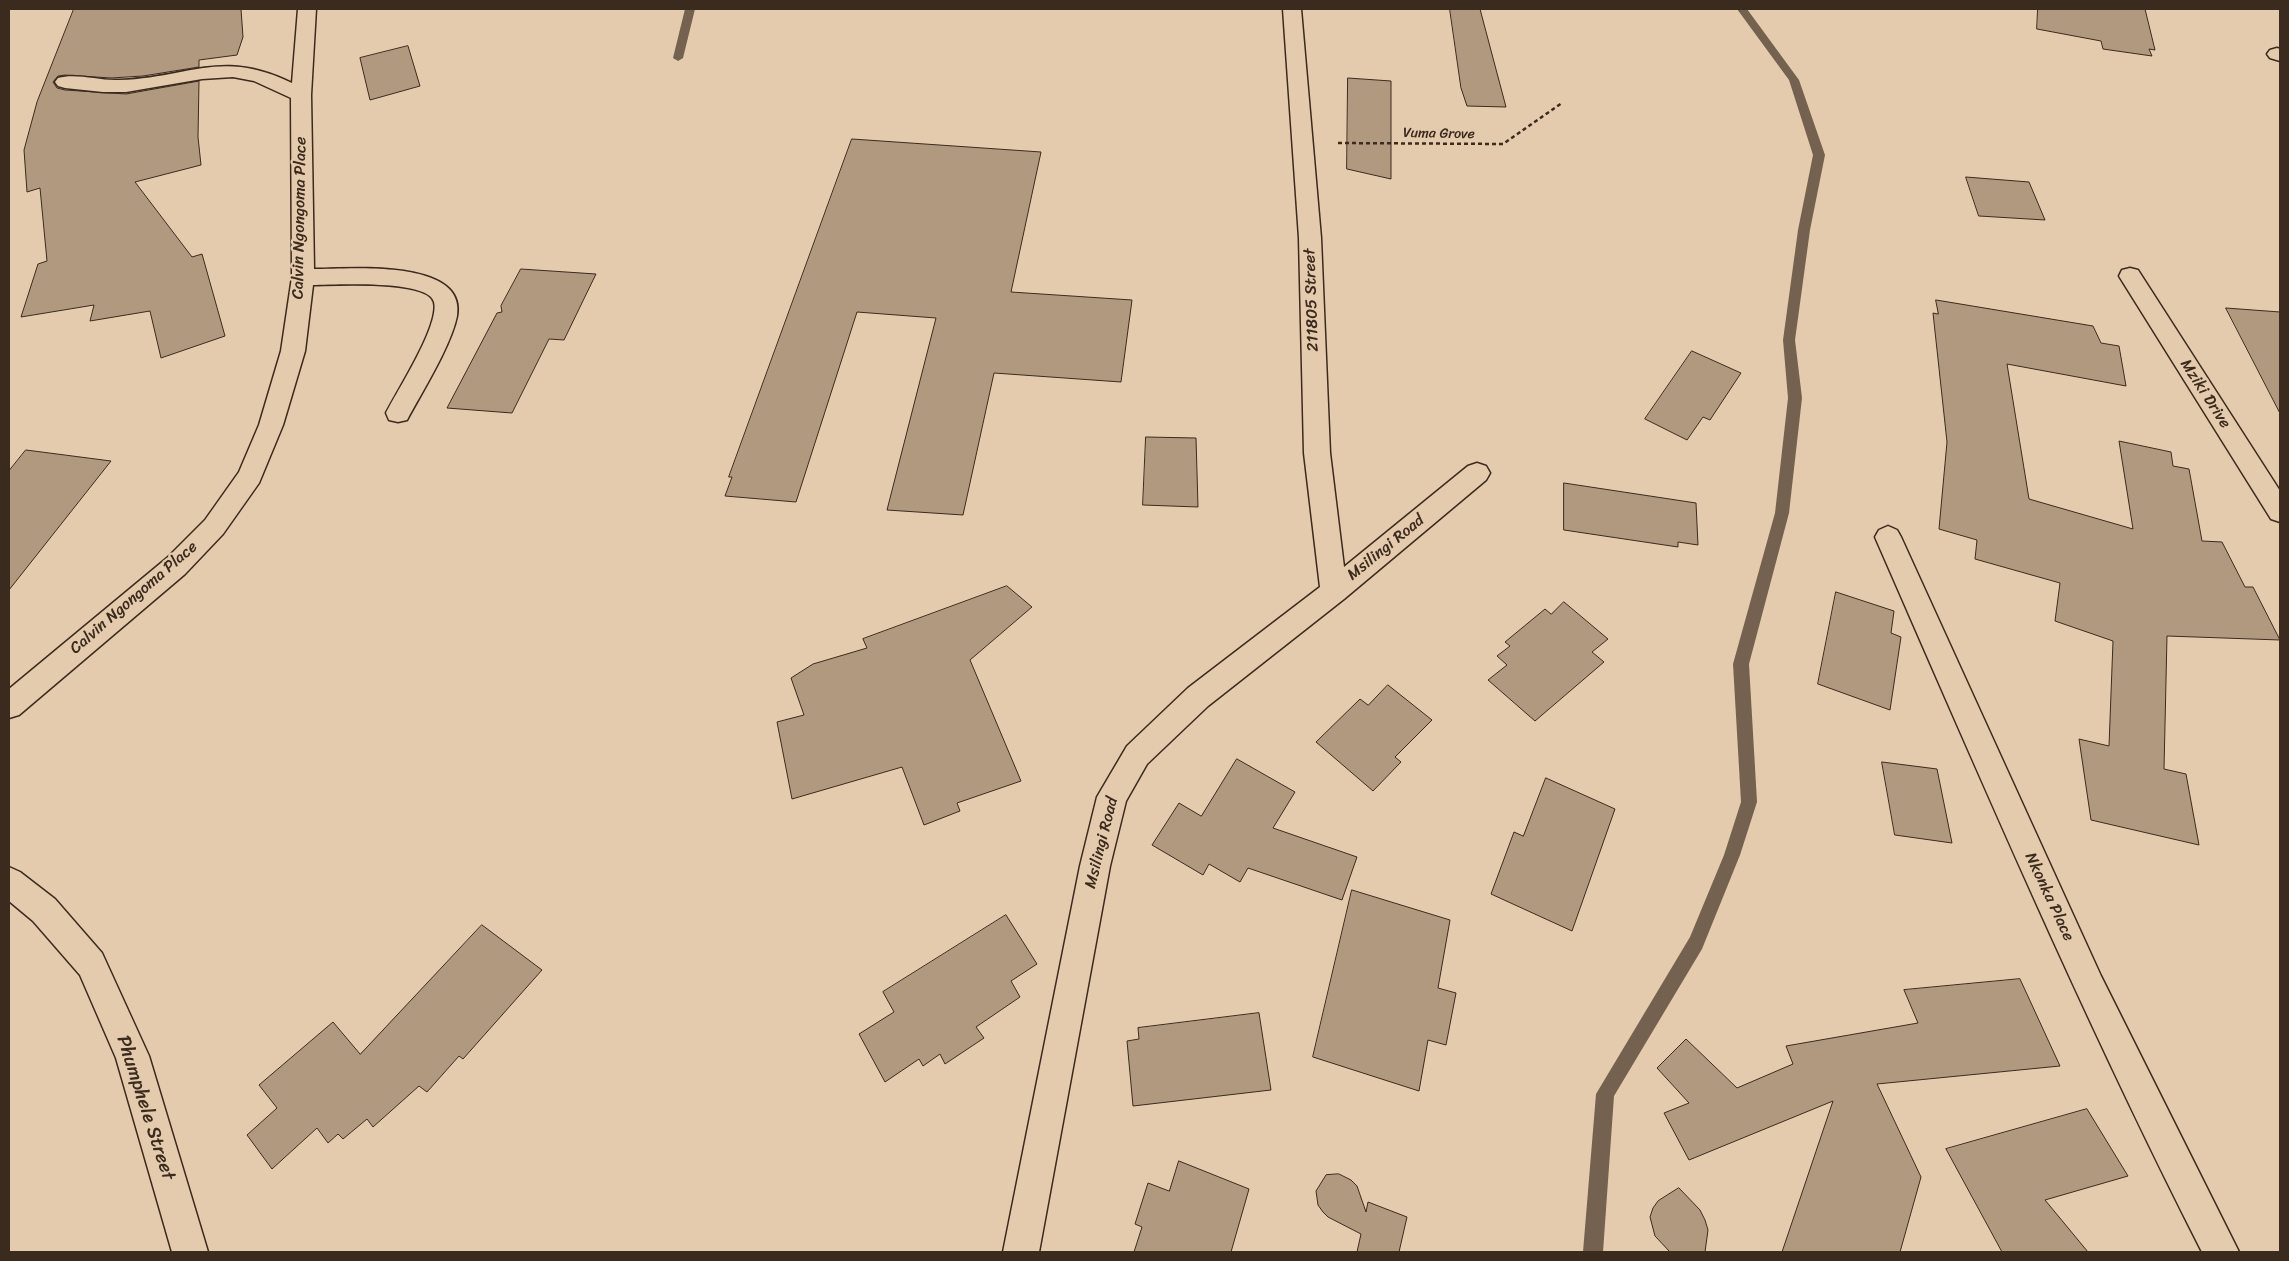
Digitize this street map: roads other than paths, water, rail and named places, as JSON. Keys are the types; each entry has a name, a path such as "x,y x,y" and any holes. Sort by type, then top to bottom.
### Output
{"street":[{"name":"Calvin Ngongoma Place","path":"9,706 176,566 214,527 250,476 271,425 293,351 303,277 301,95 307,9"},
{"name":"211805 Street","path":"1292,9 1310,238 1317,453 1334,591"},
{"path":"65,82 97,86 127,86 212,72 234,71 250,73 301,95"},
{"name":"Mziki Drive","path":"2130,276 2280,512"},
{"path":"303,277 407,278 438,290 444,299 446,314 398,413"},
{"name":"Msilingi Road","path":"1021,1252 1095,866 1112,797 1137,755 1198,697 1334,591 1477,473"},
{"name":"Nkonka Place","path":"1888,537 2034,865 2163,1142 2221,1252"},
{"name":"Phumphele Street","path":"9,882 44,910 91,964 132,1056 190,1252"}],"waterway":[{"path":"678,58 690,9"},
{"path":"1593,1252 1605,1094 1696,943 1732,855 1749,802 1741,664 1782,513 1795,398 1789,340 1804,230 1819,155 1794,80 1742,9"}]}
